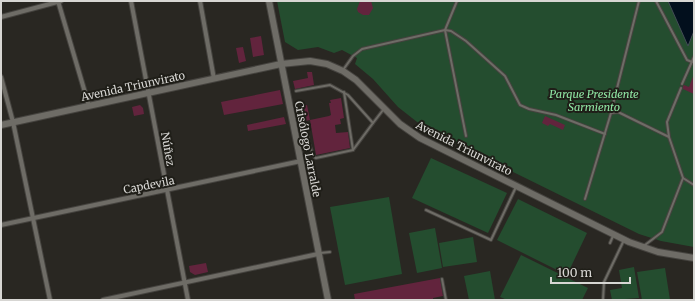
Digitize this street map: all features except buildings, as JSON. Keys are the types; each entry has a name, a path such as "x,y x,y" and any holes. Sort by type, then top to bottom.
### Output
{"main road":[{"name":"Crisólogo Larralde","path":"269,1 328,300"},
{"name":"Avenida Triunvirato","path":"1,125 281,64 310,61 327,64 343,71 356,80 400,124 420,138 624,239 641,246 672,255 694,258"}],"street":[{"path":"1,17 59,1 89,106"},
{"name":"Núñez","path":"131,1 188,300"},
{"path":"200,1 214,79"},
{"path":"1,77 13,122 50,300"},
{"name":"Capdevila","path":"1,225 33,217 166,191 301,162"},
{"path":"103,300 318,254"}],"lane":[{"path":"457,1 445,30 466,136"},
{"path":"585,199 611,113 639,1"},
{"path":"656,1 687,60 692,62"},
{"path":"343,71 353,56 362,49 445,30 451,31 466,41 505,76 520,105 536,112 556,115 605,134"},
{"path":"682,84 694,57"},
{"path":"296,90 327,84 344,92 373,122"},
{"path":"681,88 668,122 669,137 683,178 694,185"},
{"path":"344,92 353,150"},
{"path":"305,125 309,144 314,157 316,158 353,150 384,108"},
{"path":"611,113 618,112 669,137"},
{"path":"298,146 309,144"},
{"path":"641,246 652,241 662,232 683,178"},
{"path":"426,210 491,240 516,186"},
{"path":"610,243 614,234"},
{"path":"603,300 604,282 624,239"},
{"path":"318,254 330,252"},
{"path":"442,279 446,300"}],"green space":[{"name":"Parque Presidente Sarmiento","path":"277,1 694,1 694,247 661,241 639,234 426,129 398,107 373,79 355,64 357,58 342,50 334,53 318,47 298,50 285,42"},
{"path":"431,158 507,193 488,233 412,198"},
{"path":"389,197 402,274 345,285 330,207"},
{"path":"518,199 587,233 567,275 497,240"},
{"path":"435,228 442,268 417,273 409,233"},
{"path":"473,237 477,262 443,267 439,243"},
{"path":"521,255 588,288 582,300 507,300 500,297"},
{"path":"634,267 639,298 612,300 610,290 622,288 619,270"},
{"path":"665,268 670,300 642,300 637,272"},
{"path":"490,271 495,300 469,300 464,276"}],"water":[{"path":"668,1 694,1 694,31 688,46"}]}
